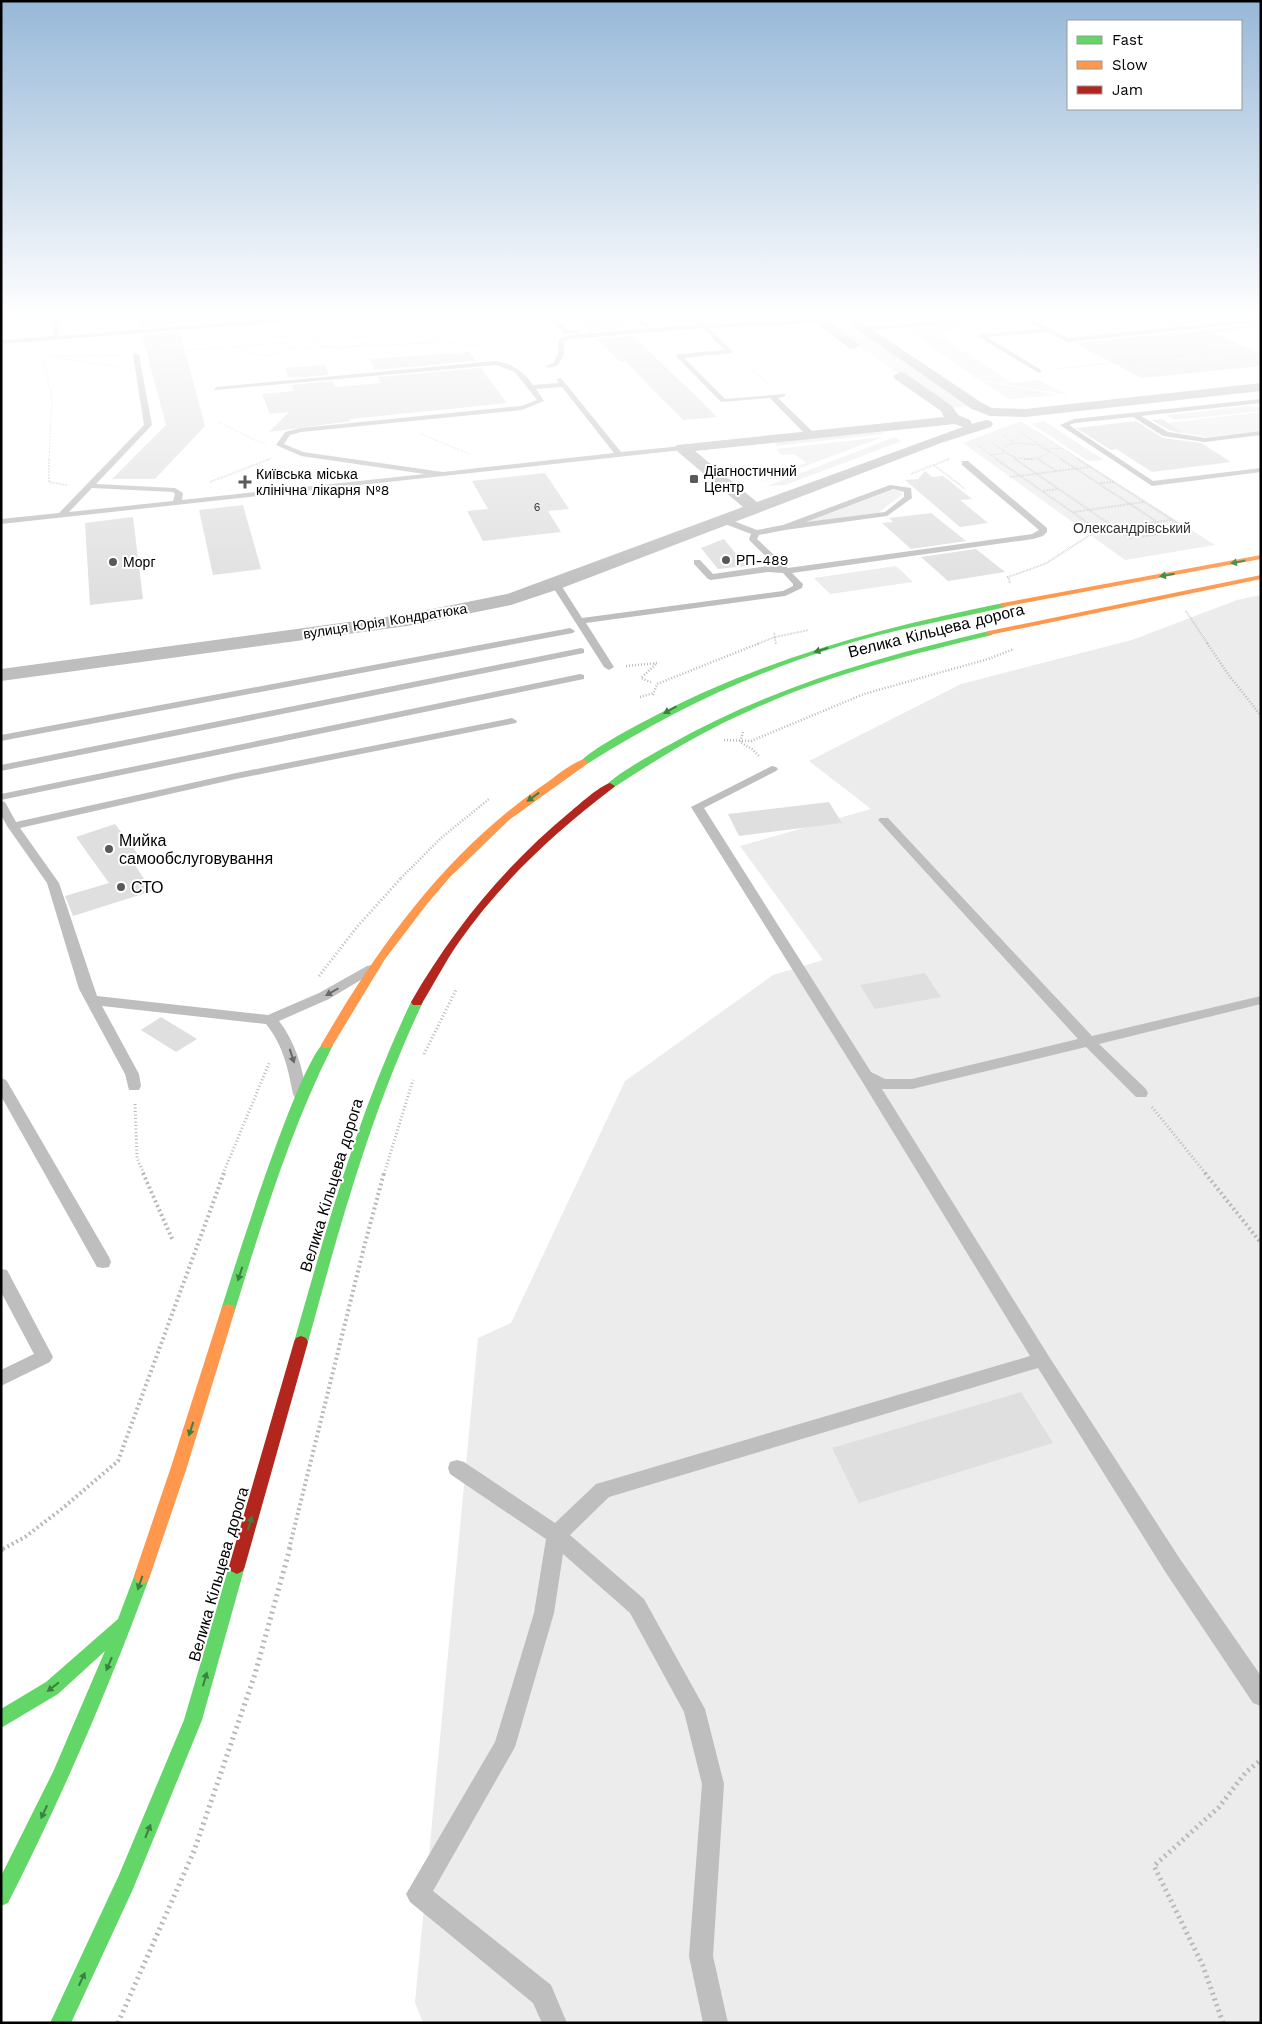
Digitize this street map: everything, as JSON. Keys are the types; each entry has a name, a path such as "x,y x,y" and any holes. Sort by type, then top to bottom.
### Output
{"main road":[{"name":"Велика Кільцева дорога","path":"1,1896 20,1863 66,1765 128,1619 180,1466 255,1228 301,1099 334,1033 374,967 452,869 506,817 571,770 635,729 687,701 729,682 780,664 888,631 1061,595 1261,557"},
{"name":"Велика Кільцева дорога","path":"60,2023 140,1851 197,1708 366,1120 396,1042 440,963 481,908 528,854 562,823 616,781 667,749 720,720 780,693 883,658 937,644 1261,577"},
{"path":"1,1719 52,1688 128,1619"}],"street":[{"path":"946,408 953,418"},
{"path":"979,408 990,419"},
{"name":"вулиця Юрія Кондратюка","path":"1,675 407,620 511,599 556,584 990,419 1025,413 1092,408"},
{"path":"682,448 893,427 953,418 966,423 990,419"},
{"name":"вулиця Юрія Кондратюка","path":"930,442 953,418"},
{"path":"893,427 911,428 923,432 930,442"},
{"path":"709,446 704,451 706,456 759,506"},
{"path":"682,448 759,506"}],"lane":[{"path":"62,515 148,425 145,408"},
{"path":"444,474 301,454 280,445 284,436 293,431 517,408"},
{"path":"582,408 619,455"},
{"path":"784,408 811,435"},
{"path":"1174,408 1074,421 1064,425 1152,484 1261,470"},
{"path":"1133,414 1166,434 1205,440 1261,433"},
{"path":"1,522 682,448"},
{"path":"697,562 711,577 768,569 786,571 1033,536 1044,530 965,462"},
{"path":"90,486 167,489 179,493 177,503"},
{"path":"723,520 756,533 785,526 887,514 908,498 908,490 893,487 785,526"},
{"path":"579,621 785,593 797,588 798,584 753,539 756,533"},
{"path":"556,584 609,667"},
{"path":"1,738 570,631"},
{"path":"1,768 581,651"},
{"path":"1,797 580,677"},
{"path":"13,826 236,776 512,721"},
{"path":"772,769 696,807 1042,1360 1173,1566 1261,1696"},
{"path":"1,804 13,826 53,883 91,1000 132,1074 134,1086"},
{"path":"884,820 1088,1041 1141,1093"},
{"path":"91,1000 270,1020 324,996 374,967"},
{"path":"866,1076 883,1084 912,1084 1261,1000"},
{"path":"270,1020 282,1034 293,1055 301,1099"},
{"path":"1,1083 103,1262"},
{"path":"1,1275 44,1357 1,1378"},
{"path":"555,2023 542,1994 418,1894 504,1747 544,1613 556,1535 603,1490 1042,1360"},
{"path":"457,1468 556,1535 637,1606 694,1709 713,1784 701,1956 716,2023"}],"path":[{"path":"52,408 49,482 90,486"},
{"path":"219,422 261,443"},
{"path":"1031,428 1188,530"},
{"path":"1018,430 1157,522"},
{"path":"414,431 473,456"},
{"path":"1002,435 1014,443"},
{"path":"990,441 1004,453 1130,538 1161,534"},
{"path":"1004,453 1003,448 1014,443 1032,444 1047,449 1063,448"},
{"path":"976,444 1098,530"},
{"path":"991,455 1004,453 1025,458 1038,458 1048,454 1047,449"},
{"path":"179,493 293,450"},
{"path":"1038,458 1056,471"},
{"path":"1006,478 1096,466"},
{"path":"1100,484 1114,482"},
{"path":"1043,491 1057,489"},
{"path":"1073,512 1145,502"},
{"path":"1010,584 1008,577 1045,564 1098,530 1172,520"},
{"path":"1183,607 1228,674 1261,716"},
{"path":"652,698 657,684 775,638 811,630"},
{"path":"774,633 776,646"},
{"path":"719,740 751,741 864,694 988,659 1022,645"},
{"path":"609,667 656,663 641,678 653,683"},
{"path":"740,742 752,749 772,769"},
{"path":"295,1010 349,936 394,884 430,846 489,799"},
{"path":"419,1063 458,986"},
{"path":"1,1550 25,1537 63,1508 118,1461 234,1142 282,1034"},
{"path":"118,2023 194,1851 255,1674 301,1507 364,1247 396,1130 416,1071"},
{"path":"134,1086 137,1158 173,1241"},
{"path":"1141,1093 1261,1243"},
{"path":"1223,2023 1203,1966 1154,1866 1219,1807 1246,1772 1261,1760"}],"green space":[{"path":"1226,408 1260,408 1261,411 1175,420 1166,415"},
{"path":"1261,412 1261,431 1207,437 1174,432 1178,429 1168,423"},
{"name":"Олександрівський","path":"1021,421 1215,545 1125,560 963,443"},
{"path":"1044,421 1104,460 1088,461 1032,424"},
{"path":"882,432 884,434 775,446 776,442"},
{"path":"883,437 754,485 806,463 794,454 782,455 776,449"},
{"path":"895,437 902,441 785,485 767,486"},
{"path":"890,489 903,494 878,513 803,523"},
{"path":"896,566 913,582 830,594 814,578"},
{"path":"1261,595 1261,2023 423,2023 415,2002 478,1338 511,1323 625,1081 773,975 823,960 740,846 871,809 809,761 961,684 1132,640 1237,600"}],"building":[{"path":"162,408 200,408 205,426 155,479 112,479 166,425"},
{"path":"268,408 453,408 350,419 351,421 269,432 289,412 270,414"},
{"path":"672,408 708,408 717,417 683,420"},
{"path":"1162,419 1184,433 1169,430 1151,420"},
{"path":"1136,421 1163,438 1201,443 1231,462 1152,472 1116,449 1111,450 1076,428"},
{"path":"925,471 932,477 943,476 972,499 960,500 988,523 960,527 905,480 918,479"},
{"path":"545,473 569,509 548,511 561,532 483,541 467,511 488,509 472,481"},
{"path":"243,505 261,569 213,575 199,510"},
{"path":"931,513 966,541 911,549 882,523 893,522 889,518"},
{"path":"133,517 143,599 90,605 85,523"},
{"path":"724,539 746,566 718,569 701,548"},
{"path":"976,549 1005,572 948,581 921,557"},
{"path":"829,802 842,823 739,836 728,814"},
{"path":"115,824 144,862 135,865 152,891 73,916 65,896 109,883 76,837"},
{"path":"925,973 941,997 875,1009 860,985"},
{"path":"161,1017 197,1039 176,1052 141,1030"},
{"path":"1021,1392 1053,1443 859,1503 832,1448"}],"traffic: fast":[{"path":"584,762 632,732 681,705 732,682 785,662 838,644 893,629 1003,605"},
{"path":"610,786 700,731 745,709 792,690 887,658 989,633"},
{"path":"301,1342 365,1126 380,1084 417,1002"},
{"path":"228,1310 284,1141 311,1076 327,1045"},
{"path":"60,2023 126,1882 193,1720 237,1566"},
{"path":"1,1896 41,1818 77,1739 111,1658 142,1576"},
{"path":"1,1719 52,1688 120,1626"}],"traffic: slow":[{"path":"1003,605 1261,557"},
{"path":"989,633 1261,577"},
{"path":"327,1045 381,957 424,901 447,875 470,850 505,818 584,762"},
{"path":"142,1576 179,1467 228,1310"}],"traffic: jam":[{"path":"417,1002 434,971 454,941 476,911 501,883 554,831 610,786"},
{"path":"237,1566 301,1342"}],"place":[{"name":"Діагностичний Центр","path":"694,479"},
{"name":"Київська міська клінічна лікарня №8","path":"245,482"},
{"name":"РП-489","path":"726,560"},
{"name":"Морг","path":"113,562"},
{"name":"Мийка самообслуговування","path":"109,849"},
{"name":"СТО","path":"121,887"}]}
